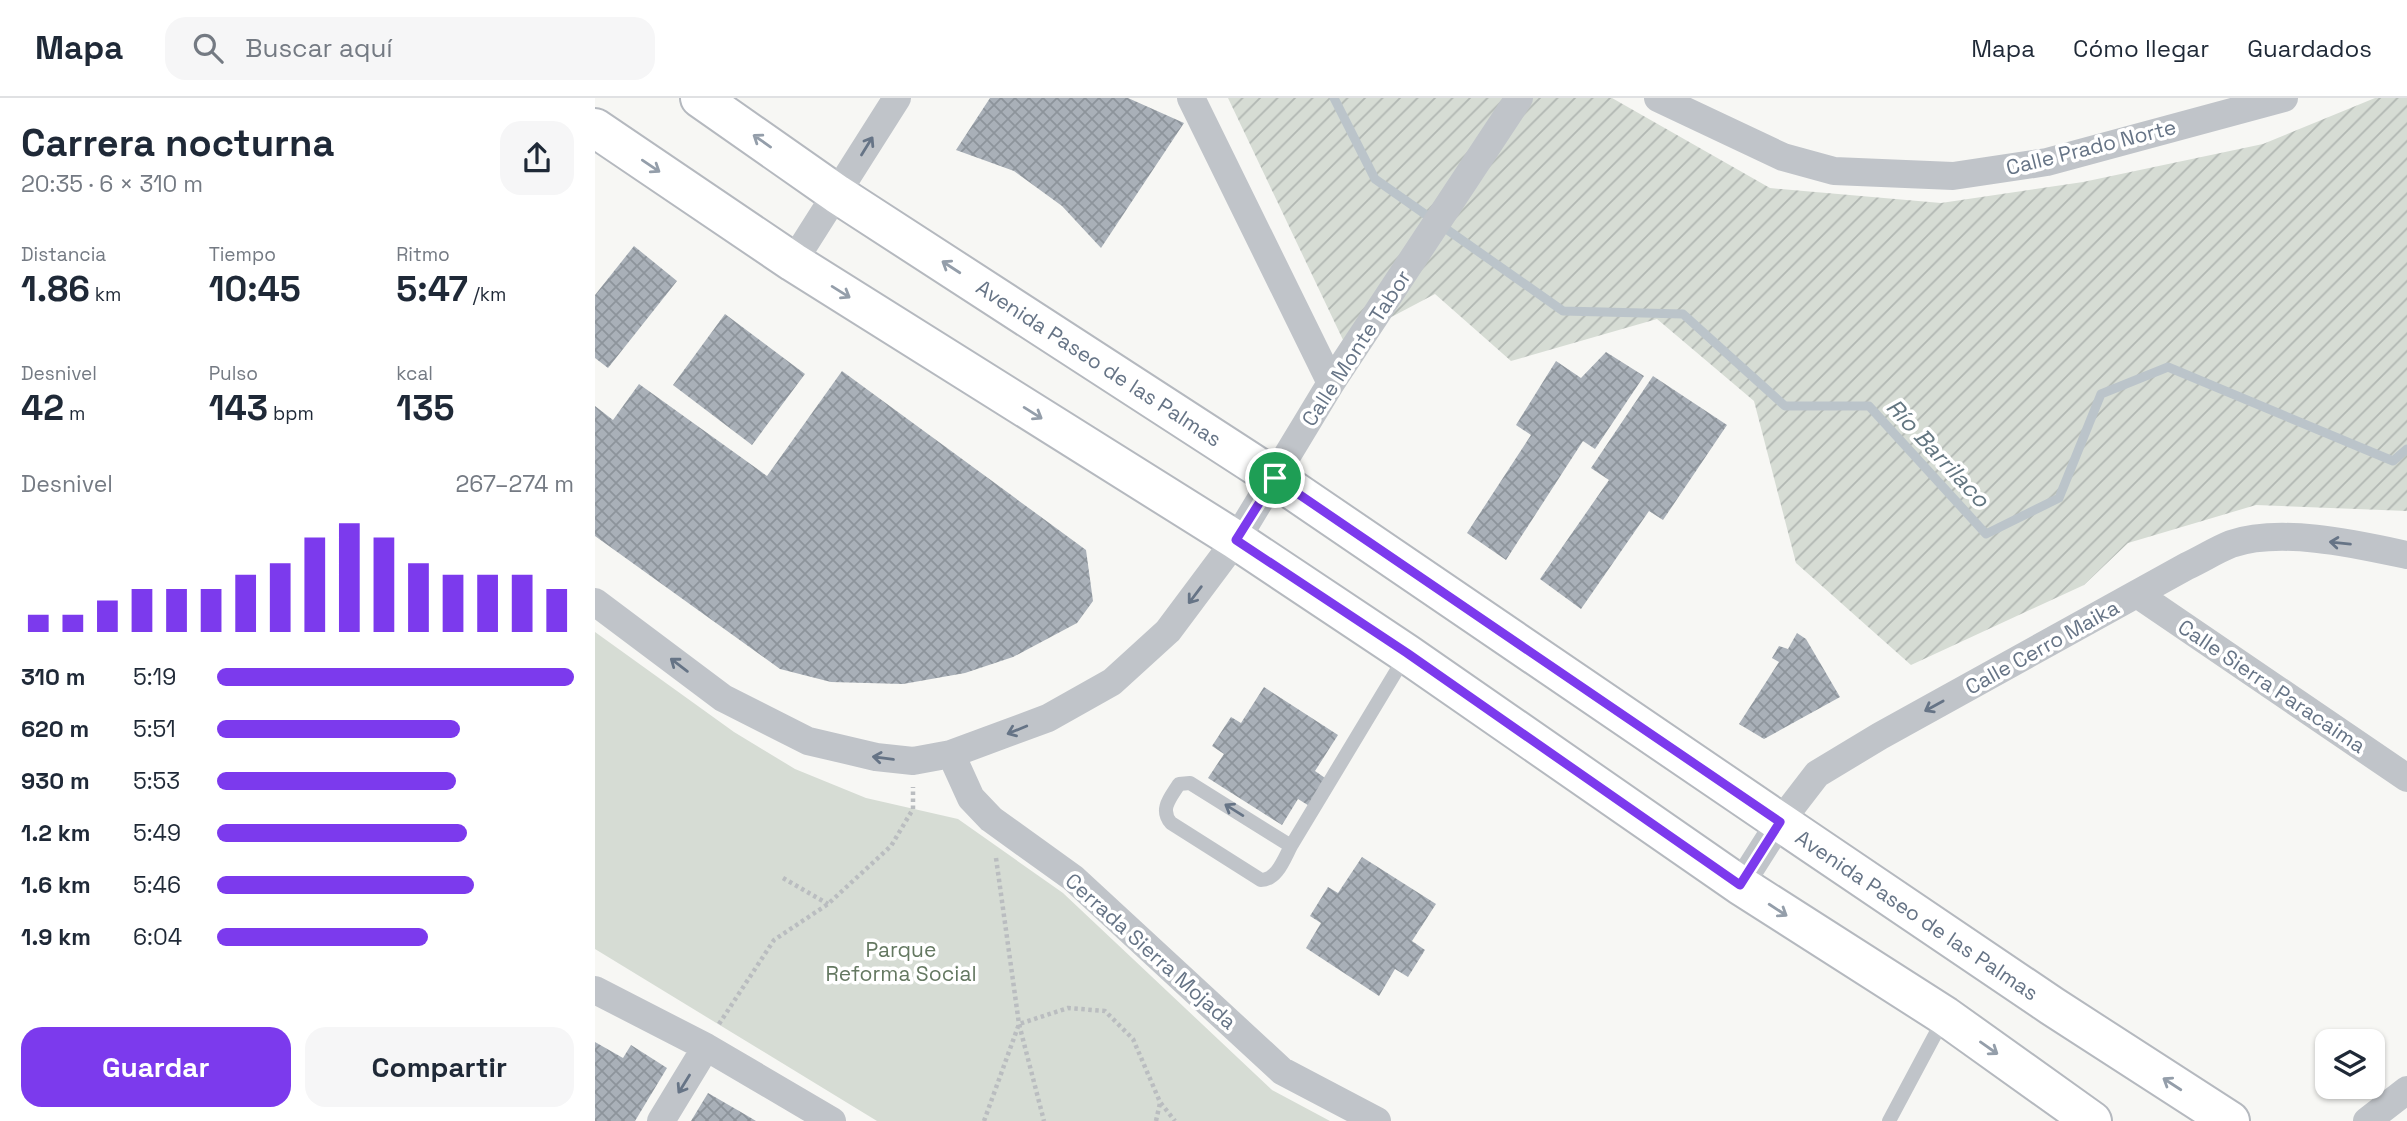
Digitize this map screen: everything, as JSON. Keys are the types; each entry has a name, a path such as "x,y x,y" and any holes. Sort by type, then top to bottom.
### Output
{"main road":[{"name":"Avenida Paseo de las Palmas","path":"700,98 837,194 1275,478 2052,1006 2230,1121"},
{"path":"595,128 793,262 1236,540 1407,653 1740,885 1945,1016 2092,1121"}],"street":[{"path":"793,262 897,98"},
{"path":"1191,98 1331,383"},
{"name":"Calle Monte Tabor","path":"595,603 723,698 808,741 876,757 913,761 951,754 1048,718 1112,682 1168,631 1236,540 1331,383 1519,98"},
{"name":"Calle Prado Norte","path":"1658,98 1783,157 1834,171 1953,176 2047,162 2284,98"},
{"name":"Calle Cerro Maika","path":"1740,885 1780,822 1817,774 1880,736 2231,544 2273,536 2363,545 2407,555"},
{"name":"Calle Sierra Paracaima","path":"2137,594 2407,778"},
{"name":"Cerrada Sierra Mojada","path":"951,754 971,798 991,819 1073,878 1282,1071 1377,1121"},
{"path":"595,990 706,1048 832,1121"},
{"path":"661,1121 706,1048"},
{"path":"2367,1121 2407,1090"}],"lane":[{"path":"1291,846 1190,783 1178,784 1166,806 1165,813 1171,823 1261,880 1266,880 1275,873 1407,653"},
{"path":"1889,1121 1945,1016"}],"path":[{"path":"706,1048 774,940 828,904 891,846 913,809 913,761"},
{"path":"991,819 1019,1024 1044,1121"},
{"path":"783,878 828,904"},
{"path":"1019,1024 1068,1008 1105,1011 1133,1039 1160,1102 1175,1121"},
{"path":"984,1121 1019,1024"},
{"path":"1156,1121 1160,1102"}],"green space":[{"path":"1228,98 1612,98 1770,188 1941,203 2083,182 2263,144 2375,98 2407,98 2407,511 2256,505 2128,543 2084,585 1911,665 1796,563 1754,401 1657,319 1511,361 1435,294 1344,342"},
{"name":"Parque Reforma Social","path":"595,632 734,732 795,769 866,798 958,819 1063,893 1272,1090 1330,1121 877,1121 595,949"}],"building":[{"path":"990,98 1128,98 1184,123 1101,248 1062,206 1014,171 956,150"},
{"path":"634,246 677,281 608,368 595,358 595,295"},
{"path":"725,314 805,374 752,445 673,385"},
{"path":"1606,352 1644,376 1595,449 1583,441 1506,560 1467,533 1531,435 1516,425 1556,361 1581,378"},
{"path":"842,371 1086,550 1093,601 1077,623 1013,657 965,673 903,684 831,682 780,669 595,536 595,406 613,420 639,384 767,476"},
{"path":"1653,376 1727,425 1663,520 1649,511 1581,609 1540,579 1609,480 1591,468"},
{"path":"1797,633 1806,639 1840,697 1764,739 1739,724 1779,662 1772,658 1779,646 1788,649"},
{"path":"1264,687 1338,735 1315,771 1328,780 1311,807 1298,799 1282,825 1208,778 1224,754 1212,746 1231,717 1241,723"},
{"path":"1362,857 1436,904 1412,941 1425,950 1408,977 1395,969 1379,996 1306,948 1321,923 1310,916 1328,887 1338,893"},
{"path":"595,1042 623,1058 631,1045 667,1068 635,1121 595,1121"},
{"path":"708,1093 746,1115 756,1121 691,1121"}],"waterway":[{"name":"Río Barrilaco","path":"1334,98 1375,179 1563,311 1683,314 1785,406 1869,406 1986,534 2059,498 2101,394 2168,367 2393,461 2407,449"}],"route":[{"path":"1275,478 1780,822 1740,885 1407,653 1236,540 1275,478"}]}
